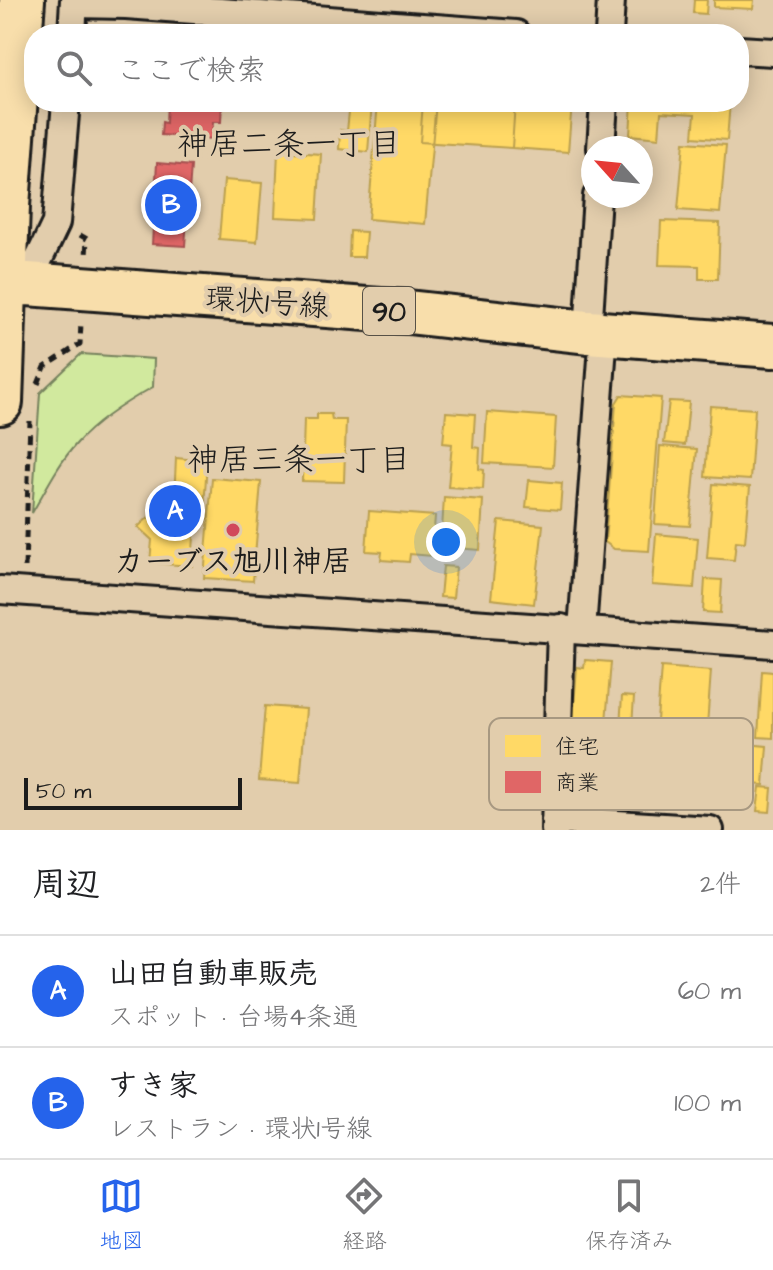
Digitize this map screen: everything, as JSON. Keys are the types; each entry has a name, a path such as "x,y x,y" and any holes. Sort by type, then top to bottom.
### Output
{"highway":[{"path":"22,0 7,206 10,285 22,404"}],"main road":[{"name":"環状1号線","path":"10,285 408,312 596,332 773,346"}],"street":[{"path":"610,24 611,0"},
{"path":"73,24 74,2 382,24"},
{"path":"749,51 773,52"},
{"path":"10,285 56,223 65,112"},
{"path":"602,136 603,112"},
{"path":"564,718 596,332 597,208"},
{"path":"12,591 773,644"},
{"path":"555,825 710,830"}],"path":[{"path":"12,591 22,404 45,367 80,344"}],"green space":[{"path":"81,354 154,359 153,387 112,412 85,435 64,459 32,513 40,393"}],"building: 住宅":[{"path":"694,0 707,0 706,14 693,13"},
{"path":"714,0 754,0 753,9 714,7"},
{"path":"349,112 371,112 368,152 339,149 340,130 347,131"},
{"path":"377,112 435,112 425,224 368,219"},
{"path":"422,112 514,112 512,148 420,142"},
{"path":"514,112 571,112 568,152 512,148"},
{"path":"631,112 661,112 659,138 630,135"},
{"path":"661,112 729,112 727,140 693,137 695,114"},
{"path":"684,142 726,145 720,213 678,210"},
{"path":"278,151 321,154 317,219 275,217"},
{"path":"224,180 262,183 257,242 219,239"},
{"path":"661,221 720,223 718,279 699,279 699,266 659,265"},
{"path":"350,231 366,232 364,257 349,257"},
{"path":"621,395 661,398 649,551 614,549 605,542 616,403"},
{"path":"669,401 689,402 685,445 664,443"},
{"path":"710,406 755,409 750,480 705,477"},
{"path":"446,412 475,414 473,447 480,448 479,469 484,470 483,489 448,487 452,444 443,443"},
{"path":"487,412 556,417 553,467 484,463"},
{"path":"317,414 331,414 332,420 346,420 344,482 302,481 304,419 317,419"},
{"path":"660,446 697,449 690,526 655,524"},
{"path":"176,458 207,461 204,508 196,507 192,566 150,563 152,540 138,527 153,513 154,499 174,500"},
{"name":"カーブス旭川神居","path":"212,478 261,482 253,581 204,578"},
{"path":"529,480 562,483 560,510 526,507"},
{"path":"713,484 750,487 745,542 736,541 734,560 707,558"},
{"path":"444,497 483,500 480,550 441,547"},
{"path":"369,511 435,516 432,556 410,554 409,562 381,560 382,552 366,551"},
{"path":"499,521 543,525 534,604 491,599"},
{"path":"656,534 698,538 694,588 652,585"},
{"path":"443,566 456,567 453,598 440,597"},
{"path":"705,579 722,580 720,613 703,612"},
{"path":"585,660 611,662 606,718 573,718 577,667 584,668"},
{"path":"661,667 711,671 708,718 657,718"},
{"path":"762,671 773,672 773,738 758,737"},
{"path":"622,696 634,697 633,718 621,718"},
{"path":"265,706 306,709 300,783 259,780"},
{"path":"753,745 767,746 764,785 753,784"},
{"path":"760,787 772,788 770,812 757,811"}],"building: 商業":[{"path":"167,112 222,112 221,122 213,122 212,139 161,135 162,122 166,123"},
{"path":"157,163 191,166 185,246 152,244"}],"place":[{"name":"すき家","path":"171,205"},
{"name":"山田自動車販売","path":"175,511"},
{"name":"カーブス旭川神居","path":"233,530"}],"district":[{"name":"神居二条一丁目","path":"289,143"},
{"name":"神居三条一丁目","path":"299,459"}]}
